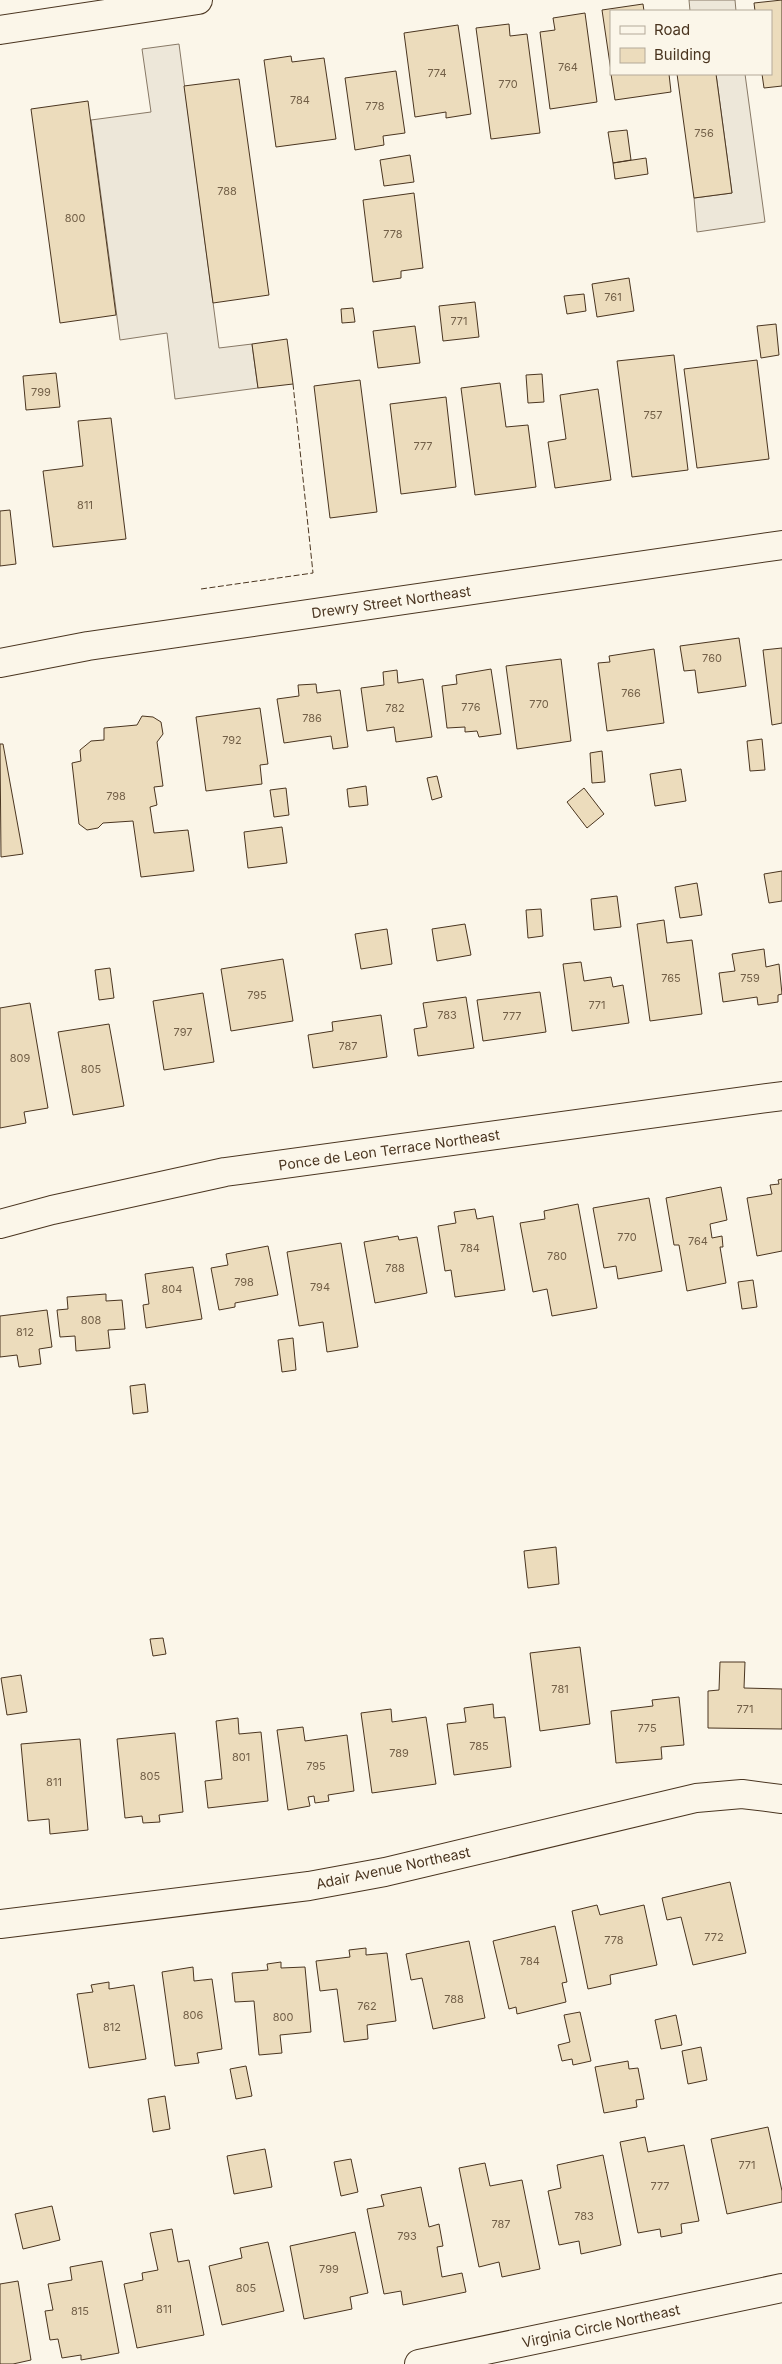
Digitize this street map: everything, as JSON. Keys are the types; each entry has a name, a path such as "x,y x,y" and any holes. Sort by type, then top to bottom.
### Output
{"street":[{"path":"0,30 198,0"},
{"name":"Drewry Street Northeast","path":"0,663 88,646 782,546"},
{"name":"Ponce de Leon Terrace Northeast","path":"0,1224 52,1210 225,1172 782,1096"},
{"name":"Adair Avenue Northeast","path":"0,1924 309,1886 385,1872 696,1798 742,1794 782,1799"},
{"name":"Virginia Circle Northeast","path":"419,2364 782,2288"}],"shaded area":[{"path":"689,0 735,0 736,10 690,10"},
{"path":"179,44 219,348 252,344 258,388 175,399 167,333 120,340 91,120 151,112 142,49"},
{"path":"716,75 745,75 765,222 697,232 694,198 732,193"}],"building":[{"path":"782,0 782,86 764,88 762,75 772,75 772,10 755,10 754,3"},
{"path":"643,4 644,10 610,10 610,64 602,10"},
{"path":"585,13 597,102 550,109 540,32 555,30 553,18"},
{"path":"509,24 510,36 527,34 540,133 491,139 476,28"},
{"path":"458,25 471,114 446,118 446,112 415,117 404,33"},
{"path":"291,56 292,62 324,58 336,139 276,147 264,60"},
{"path":"396,71 405,133 383,136 384,145 355,150 345,78"},
{"path":"611,75 669,75 671,92 615,100"},
{"path":"677,75 716,75 732,193 694,198"},
{"path":"239,79 269,295 213,303 184,86"},
{"path":"88,101 116,315 60,323 31,109"},
{"path":"627,130 631,160 613,163 608,132"},
{"path":"410,155 414,182 384,186 380,160"},
{"path":"646,158 648,174 615,179 613,163"},
{"path":"414,193 423,268 401,271 401,278 373,282 363,200"},
{"path":"629,278 634,311 597,317 592,284"},
{"path":"584,294 586,311 567,314 564,296"},
{"path":"475,302 479,337 443,341 439,306"},
{"path":"353,308 355,322 342,323 341,309"},
{"path":"776,324 779,355 761,358 757,326"},
{"path":"415,326 420,363 378,368 373,331"},
{"path":"287,339 293,384 258,388 252,344"},
{"path":"674,355 688,470 632,477 617,361"},
{"path":"757,360 769,459 697,468 684,369"},
{"path":"56,373 60,407 26,410 23,376"},
{"path":"542,374 544,402 528,403 526,375"},
{"path":"360,380 377,512 330,518 314,386"},
{"path":"500,383 506,427 528,425 536,487 475,495 461,388"},
{"path":"598,389 611,480 555,488 548,442 566,439 560,395"},
{"path":"446,397 456,487 401,494 390,404"},
{"path":"111,418 126,539 53,547 43,471 83,466 78,421"},
{"path":"10,510 16,564 0,566 0,511"},
{"path":"739,638 746,686 698,693 695,670 684,671 680,646"},
{"path":"782,648 782,723 772,725 763,650"},
{"path":"654,649 664,723 607,731 598,663 610,662 609,656"},
{"path":"561,659 571,741 517,749 506,666"},
{"path":"491,669 501,734 479,737 477,731 465,732 465,727 447,728 442,686 457,684 456,675"},
{"path":"397,670 398,683 423,679 432,737 396,742 394,727 367,731 361,688 384,685 383,672"},
{"path":"316,684 317,693 340,690 348,747 333,749 331,736 284,743 277,699 299,696 298,685"},
{"path":"260,708 268,764 260,765 262,784 206,791 196,717"},
{"path":"142,716 153,717 161,722 163,734 157,742 163,786 154,787 157,805 150,807 154,833 188,830 194,871 141,877 133,821 103,823 98,828 87,830 79,824 72,763 81,761 80,750 91,741 104,740 104,728 137,725"},
{"path":"762,739 765,770 750,771 747,741"},
{"path":"0,744 3,744 23,854 1,857"},
{"path":"602,751 605,782 592,783 590,753"},
{"path":"681,769 686,801 655,806 650,774"},
{"path":"437,776 442,797 432,800 427,778"},
{"path":"366,786 368,805 349,807 347,789"},
{"path":"286,788 289,815 274,817 270,790"},
{"path":"584,788 604,814 587,828 567,802"},
{"path":"282,827 287,863 248,868 244,832"},
{"path":"782,871 782,901 769,903 764,874"},
{"path":"697,883 702,915 680,918 675,887"},
{"path":"617,896 621,927 594,930 591,899"},
{"path":"541,909 543,936 528,938 526,910"},
{"path":"664,920 667,943 692,940 702,1014 650,1021 637,924"},
{"path":"465,924 471,955 437,961 432,929"},
{"path":"387,929 392,964 361,969 355,934"},
{"path":"764,949 766,967 779,964 782,994 778,995 778,1002 758,1005 757,997 723,1002 719,973 735,971 732,954"},
{"path":"283,959 293,1021 231,1031 221,969"},
{"path":"581,962 584,981 611,977 613,987 623,985 629,1023 572,1031 563,964"},
{"path":"110,968 114,998 99,1000 95,970"},
{"path":"540,992 546,1032 483,1041 477,1000"},
{"path":"203,993 214,1062 164,1070 153,1001"},
{"path":"466,997 474,1048 418,1056 414,1029 427,1027 423,1003"},
{"path":"30,1003 48,1108 24,1112 26,1123 0,1128 0,1008"},
{"path":"381,1015 387,1057 313,1068 308,1035 333,1031 332,1022"},
{"path":"109,1024 124,1106 73,1115 58,1032"},
{"path":"782,1179 782,1251 757,1256 747,1198 772,1194 770,1185 779,1184 778,1180"},
{"path":"721,1187 727,1220 710,1224 712,1238 722,1236 723,1247 720,1247 726,1283 687,1291 679,1245 674,1245 666,1198"},
{"path":"649,1198 662,1271 618,1279 616,1266 604,1268 593,1208"},
{"path":"578,1204 597,1308 552,1316 547,1289 533,1292 520,1223 545,1219 544,1211"},
{"path":"475,1209 477,1219 493,1216 505,1290 455,1297 451,1270 445,1271 438,1226 456,1223 454,1212"},
{"path":"398,1236 399,1240 417,1237 427,1293 375,1303 364,1242"},
{"path":"341,1243 358,1347 327,1352 323,1322 299,1326 287,1252"},
{"path":"268,1246 278,1295 235,1303 235,1307 219,1310 211,1268 228,1265 226,1254"},
{"path":"193,1267 202,1319 146,1328 143,1305 149,1304 145,1274"},
{"path":"753,1280 757,1307 742,1309 738,1282"},
{"path":"106,1294 106,1301 122,1300 125,1329 108,1330 110,1348 76,1351 75,1336 60,1337 57,1310 68,1309 67,1297"},
{"path":"47,1310 52,1347 39,1349 41,1364 19,1367 17,1355 0,1357 0,1316"},
{"path":"293,1338 296,1370 282,1372 278,1340"},
{"path":"145,1384 148,1412 133,1414 130,1386"},
{"path":"556,1547 559,1584 528,1588 524,1551"},
{"path":"163,1638 166,1654 153,1656 150,1639"},
{"path":"580,1647 590,1724 540,1731 530,1653"},
{"path":"720,1662 745,1662 744,1688 782,1689 782,1729 708,1728 708,1691 719,1690"},
{"path":"21,1675 27,1712 7,1715 1,1678"},
{"path":"679,1697 684,1745 661,1747 662,1759 616,1763 611,1711 653,1706 652,1700"},
{"path":"493,1704 494,1718 505,1717 511,1767 454,1775 447,1724 466,1722 464,1708"},
{"path":"391,1709 392,1722 426,1717 436,1784 372,1793 361,1713"},
{"path":"238,1718 239,1734 261,1732 268,1801 208,1808 205,1781 222,1779 216,1721"},
{"path":"303,1727 305,1741 347,1735 354,1791 328,1795 329,1801 315,1803 314,1796 308,1797 310,1806 288,1810 277,1730"},
{"path":"175,1733 183,1812 159,1815 160,1822 143,1823 142,1816 125,1818 117,1739"},
{"path":"80,1739 88,1830 50,1834 49,1819 28,1821 21,1744"},
{"path":"730,1882 746,1953 693,1965 681,1917 667,1920 662,1898"},
{"path":"597,1905 600,1915 644,1905 657,1965 610,1975 611,1984 588,1989 572,1911"},
{"path":"555,1926 567,1982 562,1983 566,2002 517,2014 516,2007 509,2009 493,1941"},
{"path":"469,1941 485,2018 433,2029 422,1978 411,1980 406,1954"},
{"path":"366,1948 366,1955 387,1953 396,2021 367,2025 368,2039 344,2042 337,1989 320,1991 316,1961 350,1957 349,1950"},
{"path":"281,1962 281,1968 305,1967 311,2032 280,2035 282,2053 259,2055 254,2001 235,2002 232,1973 268,1970 267,1964"},
{"path":"193,1967 194,1981 212,1979 222,2049 197,2053 199,2063 175,2066 162,1972"},
{"path":"109,1982 109,1989 134,1985 146,2059 89,2068 77,1994 93,1992 91,1985"},
{"path":"580,2012 591,2061 573,2065 572,2059 562,2061 558,2045 570,2042 564,2015"},
{"path":"676,2015 682,2045 661,2049 655,2020"},
{"path":"701,2047 707,2080 688,2084 682,2051"},
{"path":"628,2061 629,2069 638,2068 644,2099 636,2100 637,2107 604,2113 595,2067"},
{"path":"246,2066 252,2096 236,2099 230,2069"},
{"path":"165,2096 170,2129 153,2132 148,2099"},
{"path":"768,2127 782,2191 782,2202 727,2214 711,2139"},
{"path":"645,2137 648,2152 684,2145 699,2221 681,2224 682,2233 661,2237 660,2229 638,2233 620,2142"},
{"path":"265,2149 272,2187 234,2194 227,2156"},
{"path":"603,2155 621,2245 581,2254 579,2241 559,2245 548,2191 561,2188 557,2165"},
{"path":"351,2159 358,2192 341,2196 334,2162"},
{"path":"485,2163 490,2186 522,2180 540,2269 502,2277 499,2262 479,2267 459,2168"},
{"path":"421,2187 429,2227 439,2224 443,2246 437,2247 442,2277 462,2273 466,2292 403,2305 401,2291 384,2294 367,2209 384,2206 381,2195"},
{"path":"52,2206 60,2240 23,2249 15,2214"},
{"path":"172,2229 178,2262 189,2260 204,2335 137,2348 124,2284 143,2280 142,2273 158,2270 150,2233"},
{"path":"355,2232 368,2293 350,2297 352,2309 304,2319 290,2246"},
{"path":"268,2242 284,2311 222,2325 209,2266 242,2258 240,2248"},
{"path":"102,2261 119,2353 81,2360 81,2355 62,2358 58,2339 50,2340 45,2311 53,2310 48,2284 72,2280 70,2267"},
{"path":"18,2281 31,2360 13,2364 0,2364 0,2284"}],"fence":[{"path":"201,589 313,573 293,384"}]}
